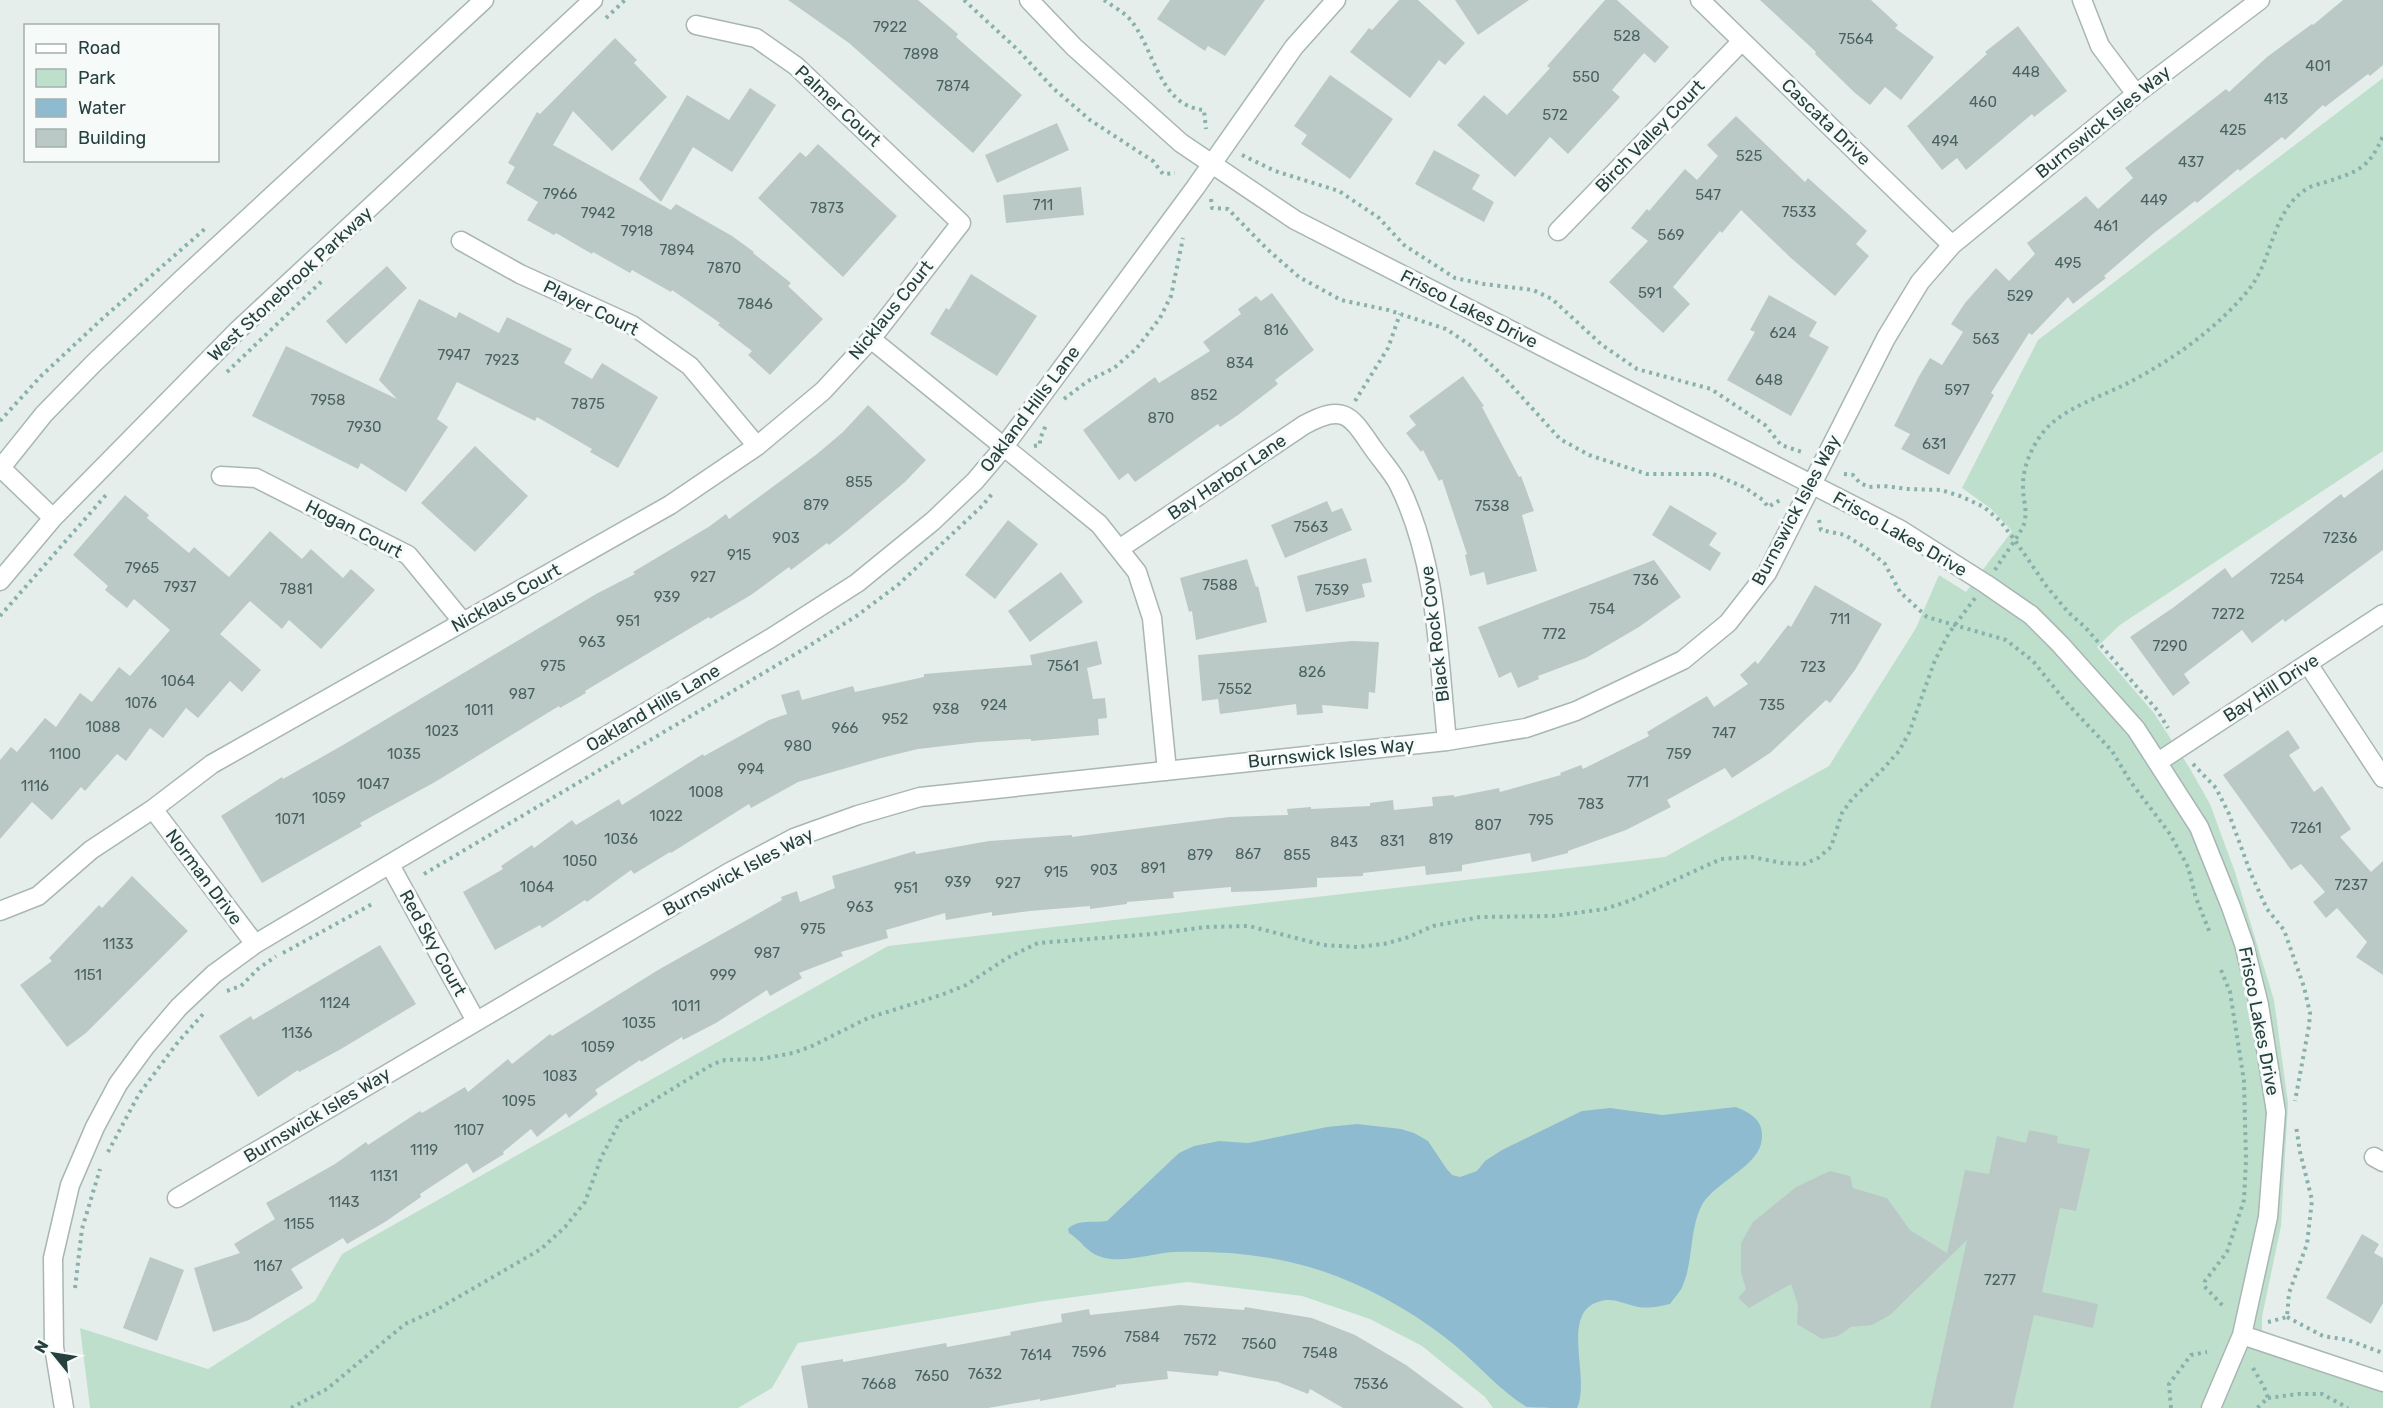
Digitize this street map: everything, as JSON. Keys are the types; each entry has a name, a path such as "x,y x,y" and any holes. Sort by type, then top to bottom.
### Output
{"street":[{"path":"53,518 0,468 44,414 181,279 484,0"},
{"name":"West Stonebrook Parkway","path":"0,581 53,518 237,331 593,0"},
{"name":"Frisco Lakes Drive","path":"1029,0 1074,47 1181,143 1295,220 1900,530 1986,584 2031,615 2136,729 2199,827 2240,933 2259,1005 2276,1112 2268,1217 2242,1335 2211,1408"},
{"name":"Oakland Hills Lane","path":"64,1408 54,1347 53,1258 70,1185 118,1084 179,1006 214,974 255,944 771,638 857,584 933,521 975,481 1003,448 1212,164 1294,47 1336,0"},
{"name":"Cascata Drive","path":"1700,0 1952,245"},
{"path":"2082,0 2100,46 2136,94"},
{"name":"Burnswick Isles Way","path":"177,1198 728,873 805,834 858,814 920,797 1447,741 1526,728 1566,714 1683,660 1728,623 1767,573 1810,484 1886,338 1920,282 1952,245 2136,94 2260,0"},
{"name":"Palmer Court","path":"696,25 756,38 796,66 960,223"},
{"name":"Birch Valley Court","path":"1558,231 1742,40"},
{"name":"Nicklaus Court","path":"0,911 38,896 91,850 153,809 212,764 670,505 756,446 823,391 871,339 960,223"},
{"name":"Player Court","path":"461,241 520,274 632,325 690,366 756,446"},
{"path":"871,339 1099,524 1137,572 1152,618 1167,771"},
{"name":"Bay Harbor Lane","path":"1119,549 1304,425 1321,416 1341,415"},
{"name":"Black Rock Cove","path":"1341,415 1353,420 1399,484 1425,555 1433,599 1447,741"},
{"name":"Hogan Court","path":"220,476 256,478 408,555 463,622"},
{"name":"Bay Hill Drive","path":"2158,762 2383,614"},
{"path":"2308,664 2383,778"},
{"name":"Norman Drive","path":"153,809 255,944"},
{"name":"Red Sky Court","path":"390,865 476,1022"},
{"path":"2242,1335 2383,1382"}],"path":[{"path":"599,23 625,0"},
{"path":"964,0 1018,50 1053,88 1090,120 1153,161 1163,174 1175,173"},
{"path":"1104,0 1127,16 1146,44 1161,79 1172,94 1183,104 1204,110 1206,129"},
{"path":"291,1408 327,1389 405,1324 436,1310 541,1249 565,1227 585,1202 610,1138 620,1121 636,1110 713,1064 725,1060 761,1059 812,1046 868,1018 941,995 966,984 1007,958 1038,943 1152,934 1206,927 1249,927 1323,945 1357,947 1384,944 1409,937 1434,926 1480,917 1553,916 1605,909 1629,901 1721,859 1752,857 1782,863 1804,864 1818,858 1831,846 1842,813 1852,798 1899,751 1909,733 1935,660 1955,625 1986,584 2023,526 2026,510 2022,487 2028,458 2038,440 2051,424 2067,413 2148,373 2202,335 2250,288 2256,279 2284,210 2305,189 2355,173 2376,151 2383,136"},
{"path":"1242,155 1275,171 1339,191 1378,218 1404,245 1455,278 1533,290 1552,299 1602,345 1637,369 1711,389 1765,425 1781,445 1805,453"},
{"path":"1210,198 1212,208"},
{"path":"1205,210 1228,209 1267,249 1299,277 1341,300 1400,314 1446,329 1470,345 1501,374 1560,439 1589,455 1647,474 1713,474 1744,487 1763,500 1768,507 1780,500"},
{"path":"0,421 41,376 210,224"},
{"path":"1063,400 1088,381 1114,368 1136,348 1160,318 1171,296 1185,232"},
{"path":"223,376 331,273"},
{"path":"1341,415 1388,348 1400,314"},
{"path":"1030,447 1040,446 1040,439 1049,419"},
{"path":"1844,474 1853,475 1860,483 1869,487 1941,490 1984,507 2014,539 2047,587 2125,673 2157,711 2168,728"},
{"path":"0,616 109,492"},
{"path":"1819,520 1821,530 1845,535 1885,564 1899,592 1927,617 2006,640 2033,662 2065,701 2112,751 2130,781 2170,834 2188,867 2196,898 2210,933"},
{"path":"221,997 229,989 241,986 258,969 278,955 374,903"},
{"path":"2221,970 2230,992 2244,1081 2246,1160 2244,1200 2230,1242 2204,1286 2223,1306"},
{"path":"107,1154 139,1094 178,1042 205,1012"},
{"path":"73,1299 82,1228 102,1162"},
{"path":"2287,1317 2323,1336 2348,1340 2383,1353"},
{"path":"2171,1408 2169,1384 2191,1355 2207,1352"},
{"path":"2253,1368 2268,1398"},
{"path":"2257,1408 2268,1398 2298,1394 2322,1394 2348,1408"}],"green space":[{"path":"2383,78 2383,451 2120,625 2097,647 2154,713 2210,804 2235,872 2274,1000 2288,1103 2281,1226 2262,1317 2262,1330 2276,1337 2383,1372 2383,1408 1493,1408 1485,1397 1422,1346 1370,1319 1302,1296 1187,1282 1044,1301 798,1343 772,1388 738,1408 90,1408 80,1328 208,1369 315,1301 342,1254 888,946 1665,857 1829,766 1916,628 1939,575 1966,592 2012,531 1990,508 1962,488 2038,340"}],"water":[{"path":"1736,1107 1753,1116 1760,1124 1762,1136 1757,1152 1744,1167 1709,1195 1703,1203 1696,1223 1686,1275 1682,1287 1670,1304 1643,1307 1608,1300 1598,1302 1587,1309 1578,1333 1581,1381 1577,1408 1527,1407 1500,1387 1457,1347 1414,1316 1368,1290 1317,1269 1277,1259 1236,1253 1174,1252 1128,1259 1110,1259 1092,1253 1069,1233 1068,1229 1076,1224 1107,1221 1179,1153 1194,1146 1219,1141 1248,1143 1327,1127 1357,1124 1401,1129 1428,1141 1452,1175 1460,1177 1477,1171 1485,1161 1502,1150 1582,1111 1610,1108 1662,1115"}],"building":[{"path":"788,0 918,0 958,34 956,37 1022,95 973,153 849,43"},
{"path":"1170,0 1265,0 1225,56 1208,46 1205,51 1157,19"},
{"path":"1399,0 1418,0 1465,43 1445,65 1439,60 1410,98 1350,52 1369,28 1372,30"},
{"path":"1455,0 1529,0 1478,35"},
{"path":"1605,0 1617,0 1669,47 1655,63 1644,53 1612,90 1620,97 1568,154 1550,137 1515,177 1457,125 1484,95 1507,115 1550,68 1547,66"},
{"path":"1760,0 1871,0 1898,25 1895,28 1934,57 1901,100 1885,87 1870,105"},
{"path":"2343,0 2383,0 2383,65 2325,107 2323,105 2285,140 2282,137 2197,203 2195,201 2154,233 2104,276 2106,278 2073,304 2068,297 2032,335 2029,333 1991,393 1994,395 1949,475 1901,449 1910,434 1894,426 1918,378 1930,358 1942,365 1963,332 1951,324 1965,303 1996,268 2009,281 2035,254 2027,243 2086,196 2098,209 2133,178 2125,168 2226,89 2229,92 2267,57 2313,25"},
{"path":"2018,26 2067,91 2034,117 2032,114 1966,170 1957,158 1942,170 1907,126 1987,54 1985,52"},
{"path":"615,38 637,60 634,63 667,97 612,151 573,111 553,145 671,210 676,204 732,236 791,283 788,286 823,319 770,375 748,355 752,351 718,325 720,323 672,290 671,292 632,270 630,273 527,220 538,202 506,183 515,167 508,163 537,112 540,114"},
{"path":"1330,75 1393,119 1350,179 1301,144 1307,135 1294,126"},
{"path":"750,88 776,105 732,172 693,147 661,202 639,179 687,95 729,120"},
{"path":"1736,116 1805,182 1808,178 1867,231 1856,244 1869,256 1835,296 1741,210 1722,233 1720,231 1673,287 1690,304 1663,333 1609,282 1648,241 1631,228 1647,209 1649,211 1685,169 1697,180 1718,156 1707,145"},
{"path":"1057,123 1069,150 997,183 985,155"},
{"path":"818,144 897,216 843,277 758,198 800,152 806,157"},
{"path":"1434,150 1480,175 1472,189 1494,202 1484,222 1415,184"},
{"path":"1081,187 1084,215 1006,223 1003,195"},
{"path":"387,266 407,288 346,344 326,321"},
{"path":"971,274 1037,316 997,376 930,334 946,308 949,310"},
{"path":"1272,293 1314,350 1275,380 1278,384 1220,427 1218,424 1135,482 1128,473 1119,480 1083,430 1155,377 1159,383 1210,351 1203,342 1241,314 1238,309 1256,296 1261,301"},
{"path":"1769,295 1817,322 1809,336 1829,347 1791,416 1727,380 1755,332 1750,330"},
{"path":"419,299 456,318 459,312 499,333 507,317 572,349 564,363 592,379 602,363 658,397 618,468 590,452 592,449 537,417 535,421 457,382 437,419 448,427 406,492 361,463 358,469 252,416 286,346 397,399 379,380"},
{"path":"1463,376 1484,406 1482,407 1519,477 1521,476 1534,511 1522,515 1537,571 1487,585 1484,572 1470,576 1465,555 1467,554 1442,479 1439,481 1423,450 1421,452 1406,433 1416,425 1409,416"},
{"path":"868,405 926,460 905,482 829,545 827,543 791,570 789,567 751,595 710,619 709,617 585,691 586,693 560,708 559,706 435,782 360,823 362,826 262,883 221,816 282,777 283,779 343,745 596,594 635,574 633,572 726,514 729,519 817,454 843,432"},
{"path":"475,446 528,496 475,552 421,503"},
{"path":"2383,469 2383,550 2285,622 2283,619 2252,643 2242,630 2184,674 2190,683 2173,696 2130,637 2225,568 2232,578 2341,494 2344,498"},
{"path":"125,495 149,515 147,518 189,553 194,547 229,577 270,531 302,559 311,549 343,578 351,569 375,590 321,649 289,620 282,629 250,601 220,634 261,670 242,692 230,681 198,718 186,708 163,738 150,728 126,761 117,754 85,791 81,787 52,820 32,802 0,839 0,760 11,747 17,752 45,718 56,727 80,693 92,702 119,667 130,676 170,630 134,599 127,608 105,590 108,586 73,555"},
{"path":"1327,501 1332,512 1342,508 1352,530 1285,558 1271,525"},
{"path":"1670,505 1717,533 1709,545 1721,553 1710,571 1652,535"},
{"path":"1008,520 1038,544 995,599 965,575"},
{"path":"1366,558 1372,582 1362,584 1365,597 1306,612 1297,576"},
{"path":"1247,559 1256,587 1258,586 1267,622 1196,640 1192,611 1189,612 1180,578"},
{"path":"1654,560 1681,597 1639,627 1586,658 1538,676 1539,679 1518,688 1511,672 1499,678 1478,627"},
{"path":"1061,572 1083,602 1030,642 1008,611"},
{"path":"1815,585 1882,624 1855,670 1830,703 1826,700 1770,753 1732,778 1725,768 1667,800 1671,807 1626,830 1568,851 1568,853 1532,862 1530,853 1462,865 1462,871 1426,875 1425,866 1363,873 1363,876 1317,878 1317,887 1231,892 1231,887 1173,892 1174,898 1127,902 1127,904 1090,909 1090,906 992,916 992,912 946,920 945,913 886,930 888,938 841,952 843,956 799,973 802,978 770,996 767,990 716,1023 683,1040 682,1037 641,1062 640,1060 595,1090 598,1094 569,1118 566,1113 537,1137 531,1129 503,1152 504,1154 473,1173 467,1163 420,1194 421,1197 385,1222 347,1244 343,1238 291,1269 303,1288 249,1320 213,1332 194,1268 240,1253 234,1244 275,1219 266,1203 335,1164 366,1142 368,1145 420,1111 422,1113 465,1087 468,1092 508,1059 512,1064 550,1034 552,1036 658,970 782,900 781,897 797,891 800,902 835,888 832,876 915,851 916,854 989,841 1072,835 1072,837 1229,817 1288,815 1287,809 1370,806 1370,803 1393,800 1394,810 1433,806 1432,797 1454,795 1454,797 1499,788 1500,792 1561,775 1560,773 1581,765 1583,769 1649,736 1647,732 1707,696 1714,707 1748,684 1740,675 1755,661 1758,664 1788,625 1791,627"},
{"path":"1097,641 1102,664 1087,668 1093,699 1105,698 1107,718 1098,719 1099,735 1031,741 1031,739 979,742 918,749 798,782 751,808 749,804 634,874 631,870 587,902 585,900 542,928 540,925 495,950 463,892 503,869 501,866 532,845 534,848 572,820 576,825 619,799 622,805 703,754 704,756 769,720 787,714 781,695 799,690 802,700 853,686 855,692 924,677 924,674 1032,665 1030,655"},
{"path":"1352,641 1379,642 1375,693 1369,692 1368,709 1322,705 1323,713 1297,715 1296,704 1220,714 1218,699 1202,701 1198,655"},
{"path":"2288,730 2300,748 2289,755 2314,792 2322,786 2351,829 2340,837 2371,872 2383,861 2383,975 2356,957 2367,942 2337,908 2326,918 2313,902 2325,892 2301,864 2291,870 2223,775"},
{"path":"132,876 188,931 86,1033 67,1047 20,985 52,961 49,958 99,905 102,908"},
{"path":"380,945 416,1004 341,1049 299,1072 298,1070 258,1097 219,1036 251,1016 253,1020"},
{"path":"2029,1130 2058,1136 2057,1143 2090,1149 2076,1211 2060,1208 2042,1292 2098,1304 2093,1328 2034,1315 2013,1408 1930,1408 1967,1240 1890,1315 1872,1325 1851,1327 1838,1336 1822,1339 1797,1324 1798,1305 1791,1284 1749,1308 1738,1298 1746,1289 1741,1273 1741,1243 1753,1222 1796,1187 1830,1171 1850,1176 1853,1188 1887,1198 1910,1230 1947,1253 1965,1170 1989,1174 1997,1136 2026,1143"},
{"path":"2362,1234 2379,1244 2374,1253 2383,1258 2383,1303 2371,1324 2326,1298"},
{"path":"150,1257 184,1270 157,1341 123,1328"},
{"path":"1180,1305 1244,1310 1245,1307 1312,1318 1355,1335 1406,1365 1464,1408 1343,1408 1310,1389 1308,1394 1278,1382 1219,1371 1218,1376 1167,1371 1168,1379 1116,1385 1116,1387 1040,1401 1040,1399 988,1408 808,1408 801,1366 843,1359 843,1362 946,1343 947,1347 1011,1335 1010,1332 1062,1322 1061,1314 1089,1309 1090,1315"}]}
